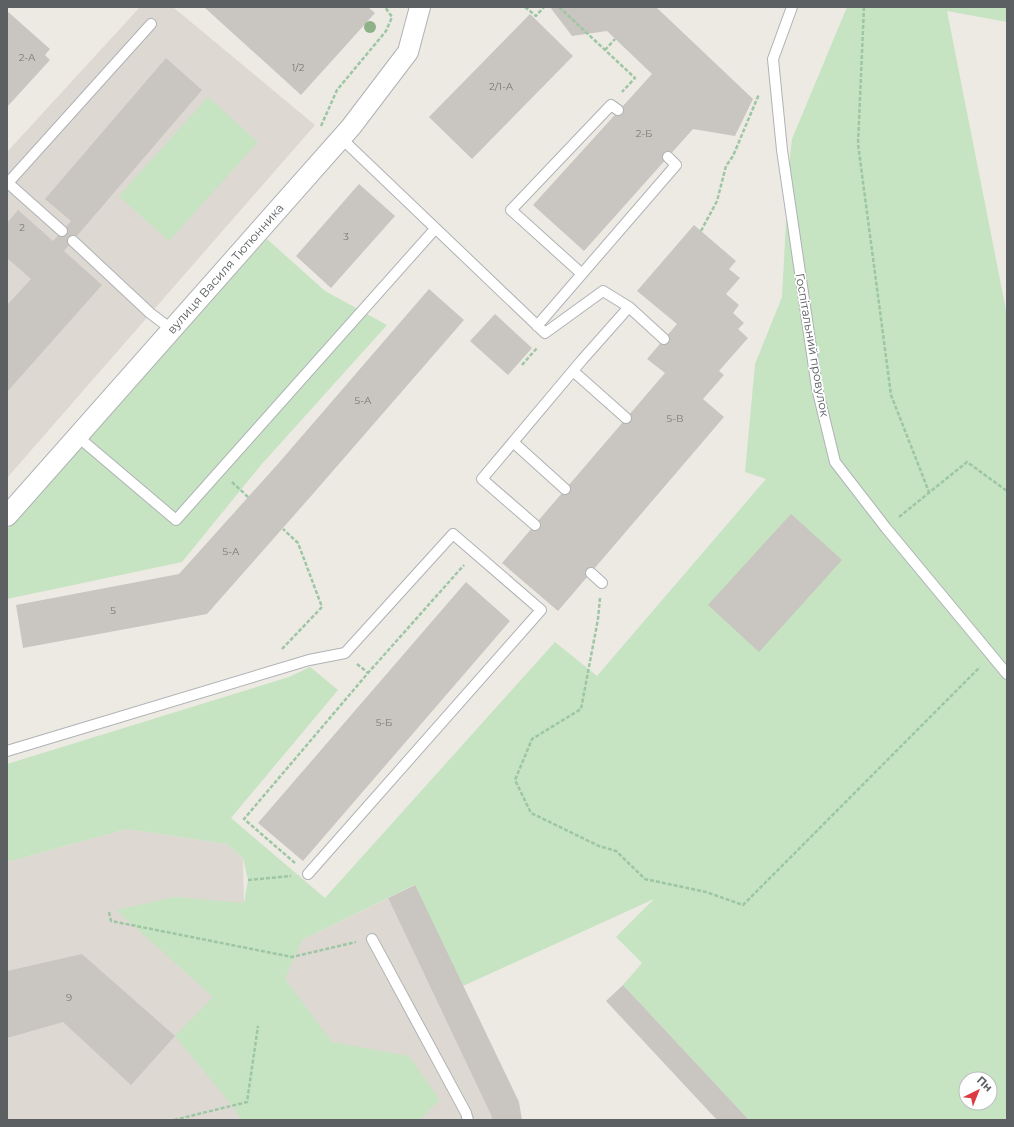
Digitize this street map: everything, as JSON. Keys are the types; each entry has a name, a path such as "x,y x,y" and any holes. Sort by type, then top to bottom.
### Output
{"street":[{"name":"вулиця Василя Тютюнника","path":"7,516 341,138 408,52 420,7"}],"lane":[{"name":"Госпітальний провулок","path":"792,7 773,59 782,150 817,388 835,462 886,528 1007,674"},
{"path":"62,231 8,184 151,24"},
{"path":"582,274 512,210 615,108"},
{"path":"341,138 545,333 603,291 629,307 664,338"},
{"path":"537,326 676,165 668,157"},
{"path":"77,436 176,520 435,229"},
{"path":"73,241 150,313 171,330"},
{"path":"535,525 482,479 629,307"},
{"path":"573,371 626,418"},
{"path":"513,442 565,490"},
{"path":"7,751 309,660 345,653 454,534 541,610 308,874"},
{"path":"591,573 602,583"},
{"path":"372,939 468,1120"}],"path":[{"path":"319,130 337,90 386,31 392,17 385,7"},
{"path":"525,7 536,16 544,7"},
{"path":"559,7 635,78 615,108"},
{"path":"864,7 858,144 891,395 929,492"},
{"path":"605,50 615,39"},
{"path":"701,231 717,201 726,166 732,156 773,59"},
{"path":"886,528 966,462 1007,491"},
{"path":"240,490 248,497"},
{"path":"282,650 322,607 298,543 283,529"},
{"path":"308,874 244,819 368,673 475,552"},
{"path":"602,583 598,619 580,709 532,739 515,780 531,813 599,846 616,851 645,879 706,892 743,905 991,655"},
{"path":"248,880 308,874"},
{"path":"108,912 111,921 292,957 372,939"},
{"path":"174,1120 247,1102 258,1026"}],"shaded area":[{"path":"140,7 173,7 315,125 7,478 7,152"},
{"path":"127,829 227,844 243,858 244,903 302,940 388,898 491,1115 492,1120 7,1120 7,862"}],"green space":[{"path":"847,7 1007,7 1007,22 947,11 1007,315 1007,1120 749,1120 623,985 642,963 616,937 654,899 463,986 414,885 302,940 285,979 332,1042 409,1056 440,1100 419,1120 241,1120 235,1109 175,1036 213,997 116,910 174,897 244,903 248,880 243,858 227,844 127,829 7,862 7,764 289,677 310,667 338,690 231,818 325,898 555,642 597,676 766,479 745,472 755,364 782,297 789,165 792,139"},
{"path":"208,97 258,142 169,241 119,196"},
{"path":"267,239 325,291 387,325 261,465 182,562 7,599 7,530 26,503"}],"building":[{"path":"204,7 368,7 375,13 301,95"},
{"path":"550,7 656,7 753,99 735,136 693,129 584,251 533,205 652,74 607,31 572,36"},
{"path":"7,11 50,49 45,55 50,60 7,107"},
{"path":"530,14 573,56 472,159 429,117"},
{"path":"166,58 202,90 64,251 102,285 7,392 7,305 31,279 7,258 7,223 18,210 53,241 71,221 45,199"},
{"path":"359,184 395,216 331,288 296,256"},
{"path":"694,225 736,261 729,269 740,278 726,294 739,305 733,313 744,323 738,329 748,338 719,371 724,375 703,399 724,417 558,611 502,563 665,373 647,359 677,324 637,291"},
{"path":"429,289 464,320 207,614 23,648 16,605 179,574 277,465"},
{"path":"495,314 532,348 508,375 470,341"},
{"path":"791,514 842,560 759,652 708,605"},
{"path":"466,582 510,621 303,861 258,823"},
{"path":"415,885 519,1102 522,1120 492,1120 491,1115 388,898"},
{"path":"82,954 175,1036 131,1085 63,1022 7,1038 7,971"},
{"path":"623,985 749,1120 717,1120 606,1001"}]}
